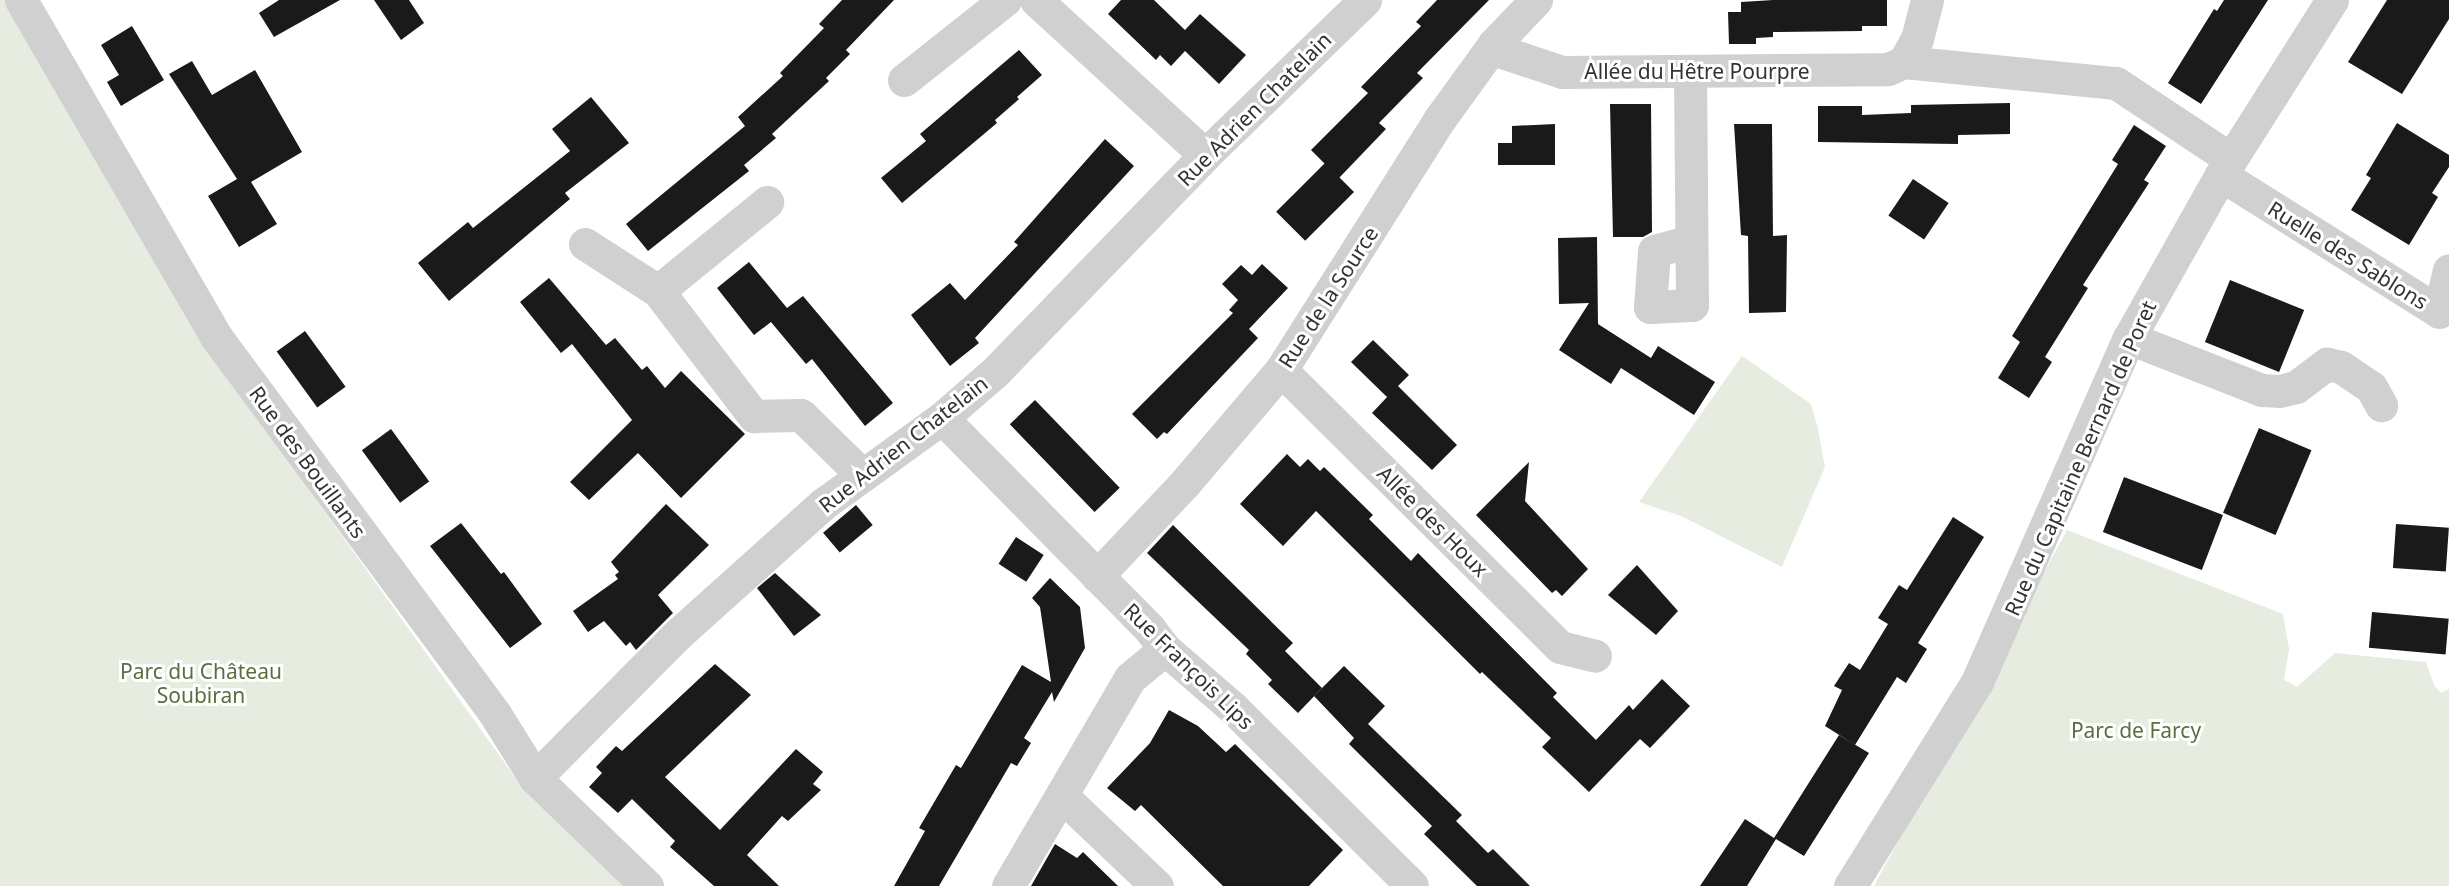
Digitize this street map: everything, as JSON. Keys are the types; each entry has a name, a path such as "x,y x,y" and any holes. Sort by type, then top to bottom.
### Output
{"street":[{"name":"Rue des Bouillants","path":"21,0 217,338 495,714 535,778 647,886"},
{"path":"904,80 1005,0"},
{"path":"1036,0 1205,155"},
{"name":"Rue Adrien Chatelain","path":"535,778 676,635 823,504 942,418 996,371 1205,155 1365,0"},
{"name":"Rue de la Source","path":"1097,576 1184,484 1281,370 1438,120 1494,44 1536,0"},
{"path":"1904,62 1917,39 1928,0"},
{"name":"Rue du Capitaine Bernard de Poret","path":"1850,886 1977,682 2130,338 2226,167 2332,0"},
{"name":"Allée du Hêtre Pourpre","path":"1494,44 1505,53 1562,72 1888,69 1904,62 2116,82 2226,167"},
{"path":"1690,72 1691,241"},
{"name":"Ruelle des Sablons","path":"2226,167 2439,312 2449,270"},
{"path":"658,291 767,202"},
{"path":"585,244 658,291 754,416 801,415 862,475"},
{"path":"2130,338 2262,390 2279,391 2296,387 2327,364 2341,367 2371,387 2381,405"},
{"name":"Allée des Houx","path":"1281,370 1560,647 1595,656"},
{"name":"Rue François Lips","path":"942,418 1166,649 1233,708 1412,886"},
{"path":"1008,886 1130,678 1166,649"},
{"path":"1062,796 1157,886"}],"green space":[{"name":"Parc du Château Soubiran","path":"0,0 6,0 193,328 517,780 628,886 0,886"},
{"path":"1742,356 1811,404 1818,429 1825,467 1782,567 1681,516 1639,502"},
{"name":"Parc de Farcy","path":"2067,530 2283,614 2289,649 2284,680 2297,687 2335,653 2426,662 2434,685 2441,693 2449,689 2449,886 1874,886"}],"building":[{"path":"279,0 340,0 274,37 259,13"},
{"path":"374,0 409,0 424,23 401,40"},
{"path":"842,0 894,0 846,50 850,54 826,78 829,81 772,134 776,138 744,165 749,171 648,251 626,224 745,126 738,117 783,76 780,73 824,28 819,24"},
{"path":"1121,0 1154,0 1185,30 1200,14 1246,55 1219,84 1185,51 1171,66 1160,55 1156,60 1108,14"},
{"path":"1437,0 1489,0 1417,73 1423,78 1379,123 1386,129 1339,178 1311,150 1368,93 1361,87 1421,26 1416,22"},
{"path":"1887,0 1887,26 1862,26 1862,31 1773,32 1773,37 1756,38 1756,44 1729,44 1728,12 1741,12 1741,2"},
{"path":"2224,0 2268,0 2201,104 2168,83 2214,9 2217,11"},
{"path":"2387,0 2449,0 2449,19 2402,94 2348,62"},
{"path":"132,26 164,80 121,106 107,82 119,75 101,45"},
{"path":"1019,50 1042,75 995,120 997,123 902,203 881,178 926,141 920,134"},
{"path":"192,61 212,95 255,70 302,152 251,182 277,224 239,247 208,196 237,179 169,74"},
{"path":"591,97 629,143 565,193 570,199 449,301 418,263 468,222 473,228 570,151 552,129"},
{"path":"2010,103 2010,134 1958,135 1958,144 1818,142 1818,106 1862,106 1862,115 1911,113 1911,105"},
{"path":"1610,104 1651,104 1652,232 1643,237 1613,237"},
{"path":"2397,123 2449,155 2449,167 2432,193 2438,197 2409,245 2351,210 2371,178 2366,175"},
{"path":"1555,124 1555,165 1498,165 1498,143 1512,143 1512,126"},
{"path":"1734,124 1772,124 1773,236 1787,235 1786,312 1749,313 1748,236 1741,235"},
{"path":"2134,125 2166,146 2144,180 2149,183 2083,285 2088,288 2045,357 2052,362 2029,398 1998,378 2020,342 2012,336 2118,164 2112,160"},
{"path":"1105,139 1134,166 975,338 979,343 950,366 911,315 950,283 965,300 1018,245 1014,242"},
{"path":"1325,163 1354,192 1305,241 1276,212"},
{"path":"1913,179 1949,203 1924,240 1888,215"},
{"path":"1597,237 1598,324 1651,358 1658,346 1715,382 1694,415 1621,368 1611,384 1559,350 1589,303 1559,304 1558,238"},
{"path":"749,262 787,308 803,296 893,403 865,426 812,359 806,364 771,322 754,335 717,288"},
{"path":"1262,264 1288,288 1249,329 1258,338 1167,434 1164,432 1157,439 1132,414 1233,313 1229,310 1238,300 1222,284 1241,265 1252,275"},
{"path":"549,278 606,345 615,338 642,370 647,366 665,388 681,371 745,434 681,498 638,453 589,500 570,482 632,420 572,344 561,353 520,302"},
{"path":"2230,280 2304,310 2279,372 2205,342"},
{"path":"305,331 346,387 317,407 277,352"},
{"path":"1373,340 1409,375 1398,386 1457,445 1432,470 1372,413 1389,395 1387,397 1351,362"},
{"path":"1035,400 1120,488 1095,512 1010,424"},
{"path":"2259,428 2311,450 2276,535 2223,513"},
{"path":"391,429 429,482 400,503 362,450"},
{"path":"1287,454 1300,467 1308,459 1320,471 1324,467 1373,515 1369,519 1411,561 1418,553 1557,693 1553,697 1596,740 1629,705 1633,710 1662,679 1690,706 1650,748 1640,739 1589,792 1542,747 1551,738 1482,672 1480,674 1316,511 1283,546 1240,504"},
{"path":"1529,462 1525,501 1588,569 1562,596 1556,590 1552,593 1476,515"},
{"path":"2124,477 2223,515 2202,570 2103,532"},
{"path":"666,504 709,545 658,595 673,613 636,650 630,642 626,646 604,621 588,632 573,611 618,579 615,575 619,572 611,562"},
{"path":"856,505 873,525 840,553 823,533"},
{"path":"1953,517 1984,537 1918,643 1927,649 1906,683 1897,677 1855,745 1825,726 1842,690 1834,686 1849,663 1860,670 1888,624 1878,618 1899,585 1907,590"},
{"path":"461,523 501,574 504,572 542,624 510,648 430,546"},
{"path":"2396,524 2449,528 2446,572 2393,568"},
{"path":"1173,525 1293,643 1285,651 1322,688 1298,713 1268,684 1272,680 1246,654 1249,650 1147,553"},
{"path":"1016,537 1044,555 1026,582 999,564"},
{"path":"1637,565 1678,611 1656,635 1608,595"},
{"path":"775,573 821,615 794,636 757,588"},
{"path":"1050,578 1080,607 1085,648 1054,702 1052,692 1024,738 1031,743 1017,766 1011,763 939,886 894,886 925,831 919,828 956,765 961,768 1022,665 1051,682 1040,607 1032,598"},
{"path":"2372,612 2449,619 2446,655 2369,648"},
{"path":"715,664 751,695 665,777 720,830 796,749 823,772 813,784 821,790 788,821 782,816 747,855 779,886 714,886 670,847 675,841 632,799 618,813 589,787 602,773 596,767 616,746 622,751"},
{"path":"1344,666 1385,706 1368,724 1462,815 1456,821 1488,853 1493,849 1530,886 1477,886 1424,834 1432,826 1349,744 1354,738 1314,696"},
{"path":"1169,710 1198,726 1226,752 1235,744 1343,850 1309,886 1223,886 1141,805 1135,811 1107,788 1150,743"},
{"path":"1839,735 1869,753 1804,856 1776,839 1747,886 1700,886 1745,819 1774,838"},
{"path":"1055,844 1077,858 1083,852 1118,886 1031,886"}]}
